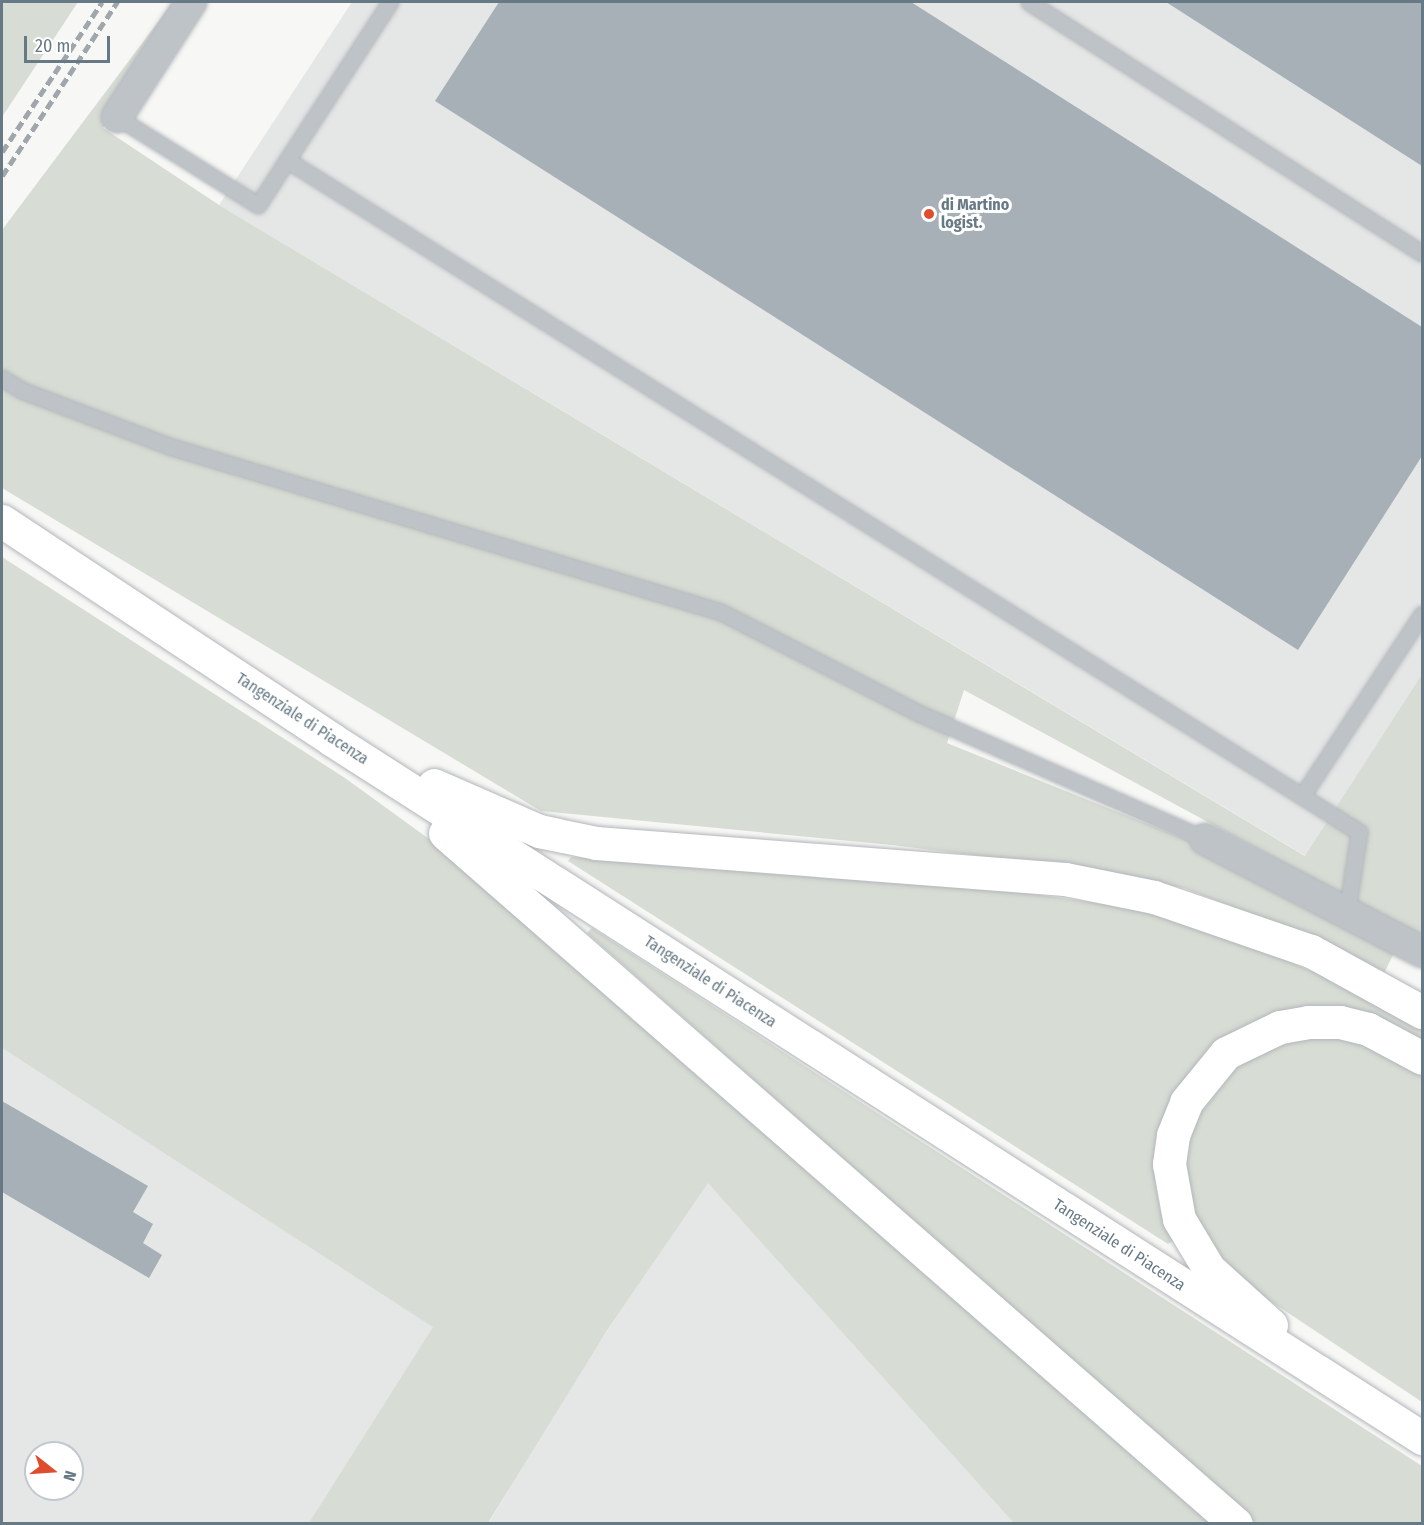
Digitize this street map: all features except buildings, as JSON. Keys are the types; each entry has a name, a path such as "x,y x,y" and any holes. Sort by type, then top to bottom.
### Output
{"highway":[{"name":"Tangenziale di Piacenza","path":"2,521 331,739 1422,1438"},
{"path":"331,739 539,831 596,843 1065,879 1154,897 1311,951 1422,1012"},
{"path":"331,739 516,892 1236,1524"},
{"path":"1327,1378 1209,1269 1192,1245 1171,1193 1168,1164 1173,1135 1186,1102 1226,1053 1280,1027 1308,1022 1340,1022 1368,1029 1422,1058"}],"street":[{"path":"117,117 191,2"},
{"path":"1205,839 1422,952"}],"lane":[{"path":"117,117 258,205 390,2"},
{"path":"1029,2 1422,253"},
{"path":"287,160 1359,832 1347,911"},
{"path":"2,378 21,390 172,447 721,612 916,712 1205,839"},
{"path":"1302,796 1422,614"}],"shaded area":[{"path":"2,2 78,2 2,117"},
{"path":"173,2 185,2 103,128 219,205 1305,856 1422,674 1422,938 964,690 947,743 1197,844 1395,951 1384,973 1309,936 1184,888 1093,870 892,845 541,811 2,488 2,230"},
{"path":"352,2 1422,2 1422,674 1306,856 219,205"},
{"path":"2,557 345,778 440,847 1214,1523 1014,1523 708,1183 606,1332 488,1523 309,1523 433,1327 2,1048"},
{"path":"571,857 979,886 1130,908 1237,940 1342,984 1422,1027 1422,1043 1265,1018 1156,1150 1155,1180 1160,1210 1173,1241 1168,1244 568,861"},
{"path":"592,928 1422,1466 1422,1523 1256,1523 587,933"},
{"path":"1320,1037 1355,1040 1385,1051 1422,1075 1422,1402 1251,1288 1219,1260 1201,1233 1189,1201 1185,1163 1194,1127 1210,1095 1235,1066 1262,1049"},
{"path":"2,1048 434,1326 311,1523 2,1523"},
{"path":"708,1182 1014,1523 488,1524 590,1356"}],"railway":[{"path":"2,152 102,2"},
{"path":"2,176 117,2"}],"place":[{"name":"di Martino logist.","path":"929,214"}]}
